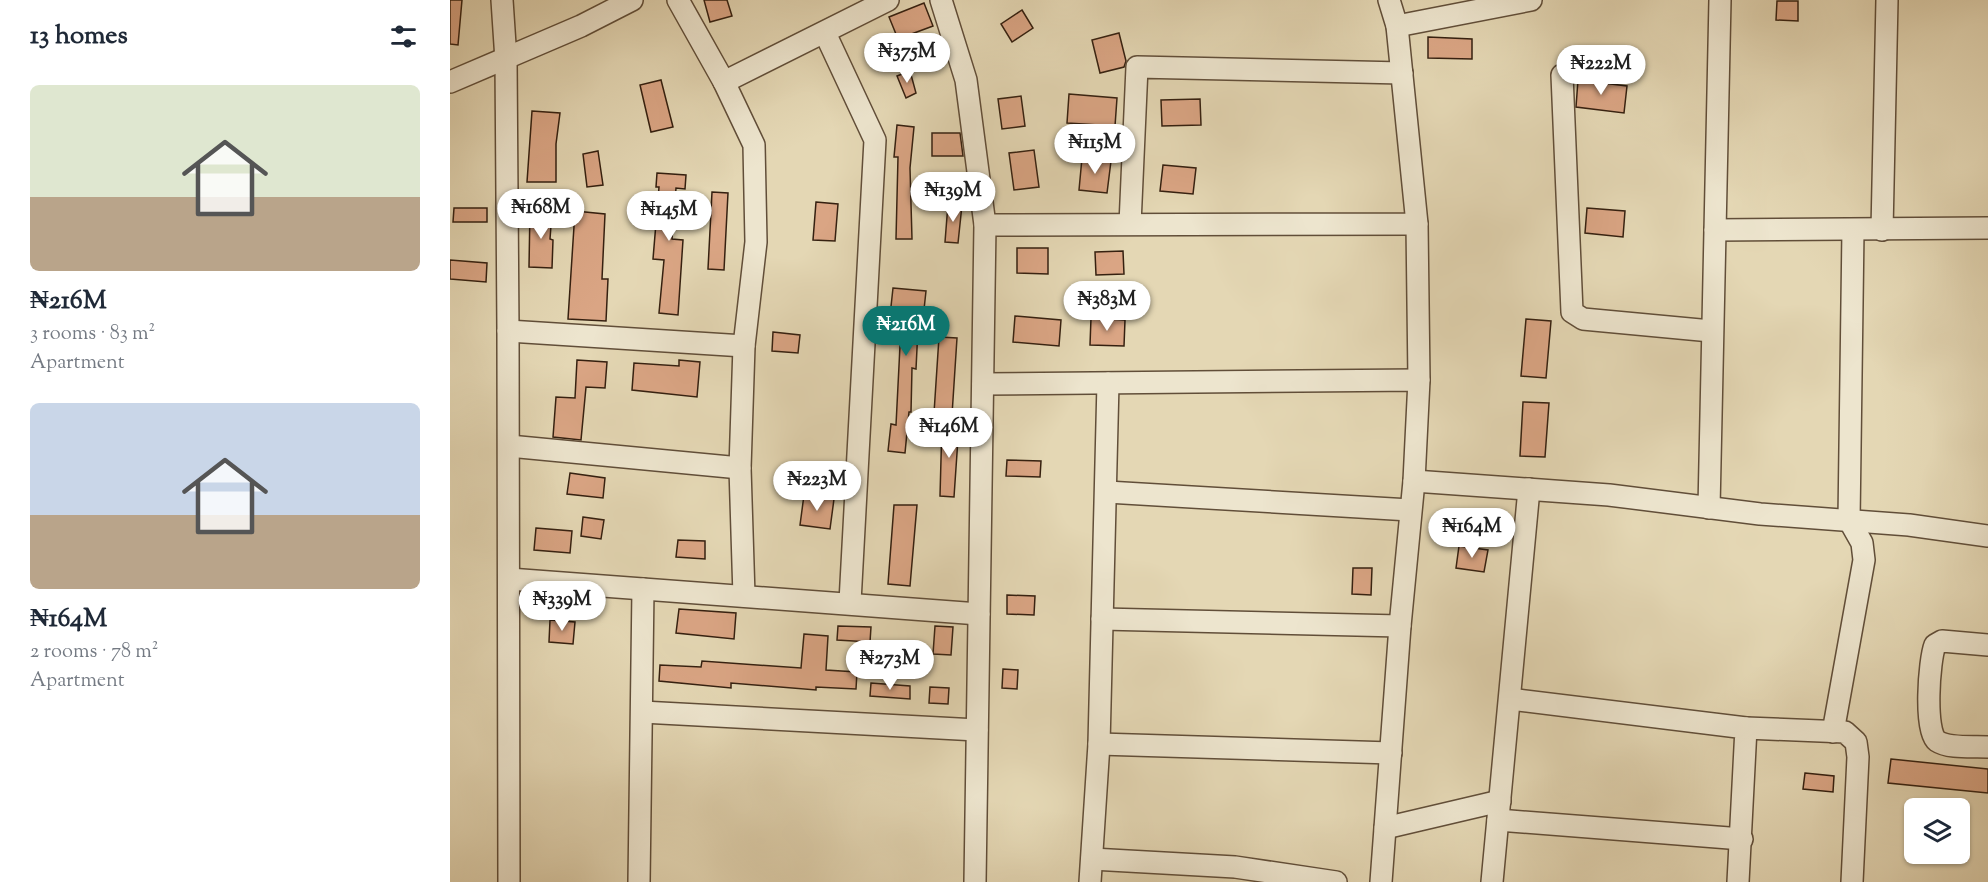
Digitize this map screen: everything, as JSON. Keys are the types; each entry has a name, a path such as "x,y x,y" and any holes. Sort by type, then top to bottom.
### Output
{"street":[{"path":"502,0 506,60 510,882"},
{"path":"450,82 506,60 632,0"},
{"path":"678,0 724,82 754,145 756,242 744,346 740,468 744,596"},
{"path":"724,82 888,0"},
{"path":"941,0 966,80 985,225 975,882"},
{"path":"1381,882 1400,626 1414,481 1419,380 1417,224 1397,26 1389,0"},
{"path":"1397,26 1531,0"},
{"path":"1709,508 1711,331 1720,0"},
{"path":"1882,230 1887,0"},
{"path":"825,33 876,140 849,602"},
{"path":"1130,224 1137,68 1402,73"},
{"path":"1562,75 1572,312 1583,319 1711,331"},
{"path":"985,225 1417,224"},
{"path":"1715,230 1988,228"},
{"path":"1833,732 1864,560 1862,543 1849,520 1853,230"},
{"path":"508,331 744,346"},
{"path":"983,384 1419,380"},
{"path":"1090,882 1099,744 1108,383"},
{"path":"508,446 740,468"},
{"path":"1414,481 1609,495 1709,508 1849,520 1988,536"},
{"path":"1492,882 1529,489"},
{"path":"1107,492 1410,510"},
{"path":"509,579 849,602 979,614"},
{"path":"639,882 644,589"},
{"path":"1102,619 1400,626"},
{"path":"1988,645 1942,641 1935,645 1929,715 1932,735 1938,742 1988,747"},
{"path":"1510,699 1746,728 1845,732 1856,742 1858,758 1852,882"},
{"path":"642,712 977,730"},
{"path":"1738,882 1746,728"},
{"path":"1099,744 1391,753"},
{"path":"1385,828 1499,810 1742,839"},
{"path":"1092,859 1235,867 1336,882"}],"building":[{"path":"450,0 462,0 458,45 450,44"},
{"path":"704,0 727,0 732,16 710,22"},
{"path":"1777,1 1798,1 1798,21 1776,20"},
{"path":"924,3 933,26 898,39 889,17"},
{"path":"1022,10 1033,28 1012,42 1001,24"},
{"path":"1119,33 1126,61 1124,67 1100,73 1092,40"},
{"path":"1428,37 1472,39 1472,59 1428,58"},
{"path":"910,71 916,93 906,98 897,76"},
{"path":"661,80 673,127 651,132 640,85"},
{"path":"1578,80 1627,86 1624,113 1576,107"},
{"path":"1069,94 1117,98 1115,126 1067,123"},
{"path":"1021,96 1025,126 1002,129 998,99"},
{"path":"1200,99 1201,125 1162,126 1161,100"},
{"path":"532,111 560,113 556,144 556,182 527,182"},
{"path":"897,125 914,127 910,168 912,239 896,239 898,157 894,157"},
{"path":"932,133 960,133 963,156 932,156"},
{"path":"1034,150 1039,187 1014,190 1009,153"},
{"path":"598,151 603,185 587,187 583,154"},
{"path":"1082,158 1111,161 1107,193 1079,190"},
{"path":"1163,165 1196,168 1193,194 1160,191"},
{"path":"657,173 686,175 685,189 676,188 672,239 683,240 678,315 659,313 664,260 653,259 659,187 656,187"},
{"path":"712,192 728,193 724,270 708,269"},
{"path":"816,202 838,204 835,241 813,240"},
{"path":"948,204 962,205 958,243 945,242"},
{"path":"454,208 487,208 487,222 453,222"},
{"path":"1587,208 1625,211 1623,237 1585,233"},
{"path":"530,210 552,212 550,239 553,240 552,268 529,267"},
{"path":"575,211 605,214 602,279 608,279 606,321 568,319"},
{"path":"1017,248 1048,248 1048,274 1017,273"},
{"path":"1123,251 1124,274 1096,275 1095,252"},
{"path":"450,260 487,263 486,282 450,279"},
{"path":"893,288 926,291 922,328 918,328 916,369 912,368 911,412 909,412 905,453 888,451 891,424 896,425 901,326 889,325"},
{"path":"1015,316 1061,320 1059,346 1013,342"},
{"path":"1091,318 1125,320 1124,346 1090,345"},
{"path":"1526,319 1551,321 1546,378 1521,376"},
{"path":"773,332 800,335 798,353 772,351"},
{"path":"939,337 957,338 952,415 934,413"},
{"path":"577,360 607,362 605,388 586,387 581,440 553,437 556,397 575,398"},
{"path":"679,360 700,362 697,397 632,390 634,363 679,366"},
{"path":"1523,402 1549,403 1545,457 1520,456"},
{"path":"942,423 959,424 954,497 940,496"},
{"path":"1007,460 1041,461 1040,477 1006,476"},
{"path":"570,473 605,478 603,498 567,494"},
{"path":"804,495 834,499 830,529 800,525"},
{"path":"894,505 917,505 910,586 888,584"},
{"path":"583,517 604,520 601,539 581,536"},
{"path":"536,528 572,531 570,553 534,550"},
{"path":"678,540 705,541 705,559 676,557"},
{"path":"1459,546 1488,550 1484,572 1456,568"},
{"path":"1353,568 1372,568 1371,595 1352,594"},
{"path":"1007,595 1035,596 1034,615 1007,614"},
{"path":"679,609 736,613 734,639 676,633"},
{"path":"550,620 575,622 573,644 549,642"},
{"path":"838,626 871,627 870,642 837,640"},
{"path":"935,626 953,627 951,655 933,654"},
{"path":"804,634 828,636 826,670 857,672 856,689 816,687 816,690 731,683 731,688 659,681 660,665 701,667 702,661 801,668"},
{"path":"895,646 913,646 912,661 894,660"},
{"path":"1003,669 1018,670 1017,689 1002,688"},
{"path":"871,683 910,686 910,699 870,696"},
{"path":"930,687 949,688 948,704 929,703"},
{"path":"1891,759 1988,769 1988,793 1888,783"},
{"path":"1805,773 1834,776 1833,792 1803,789"}]}
